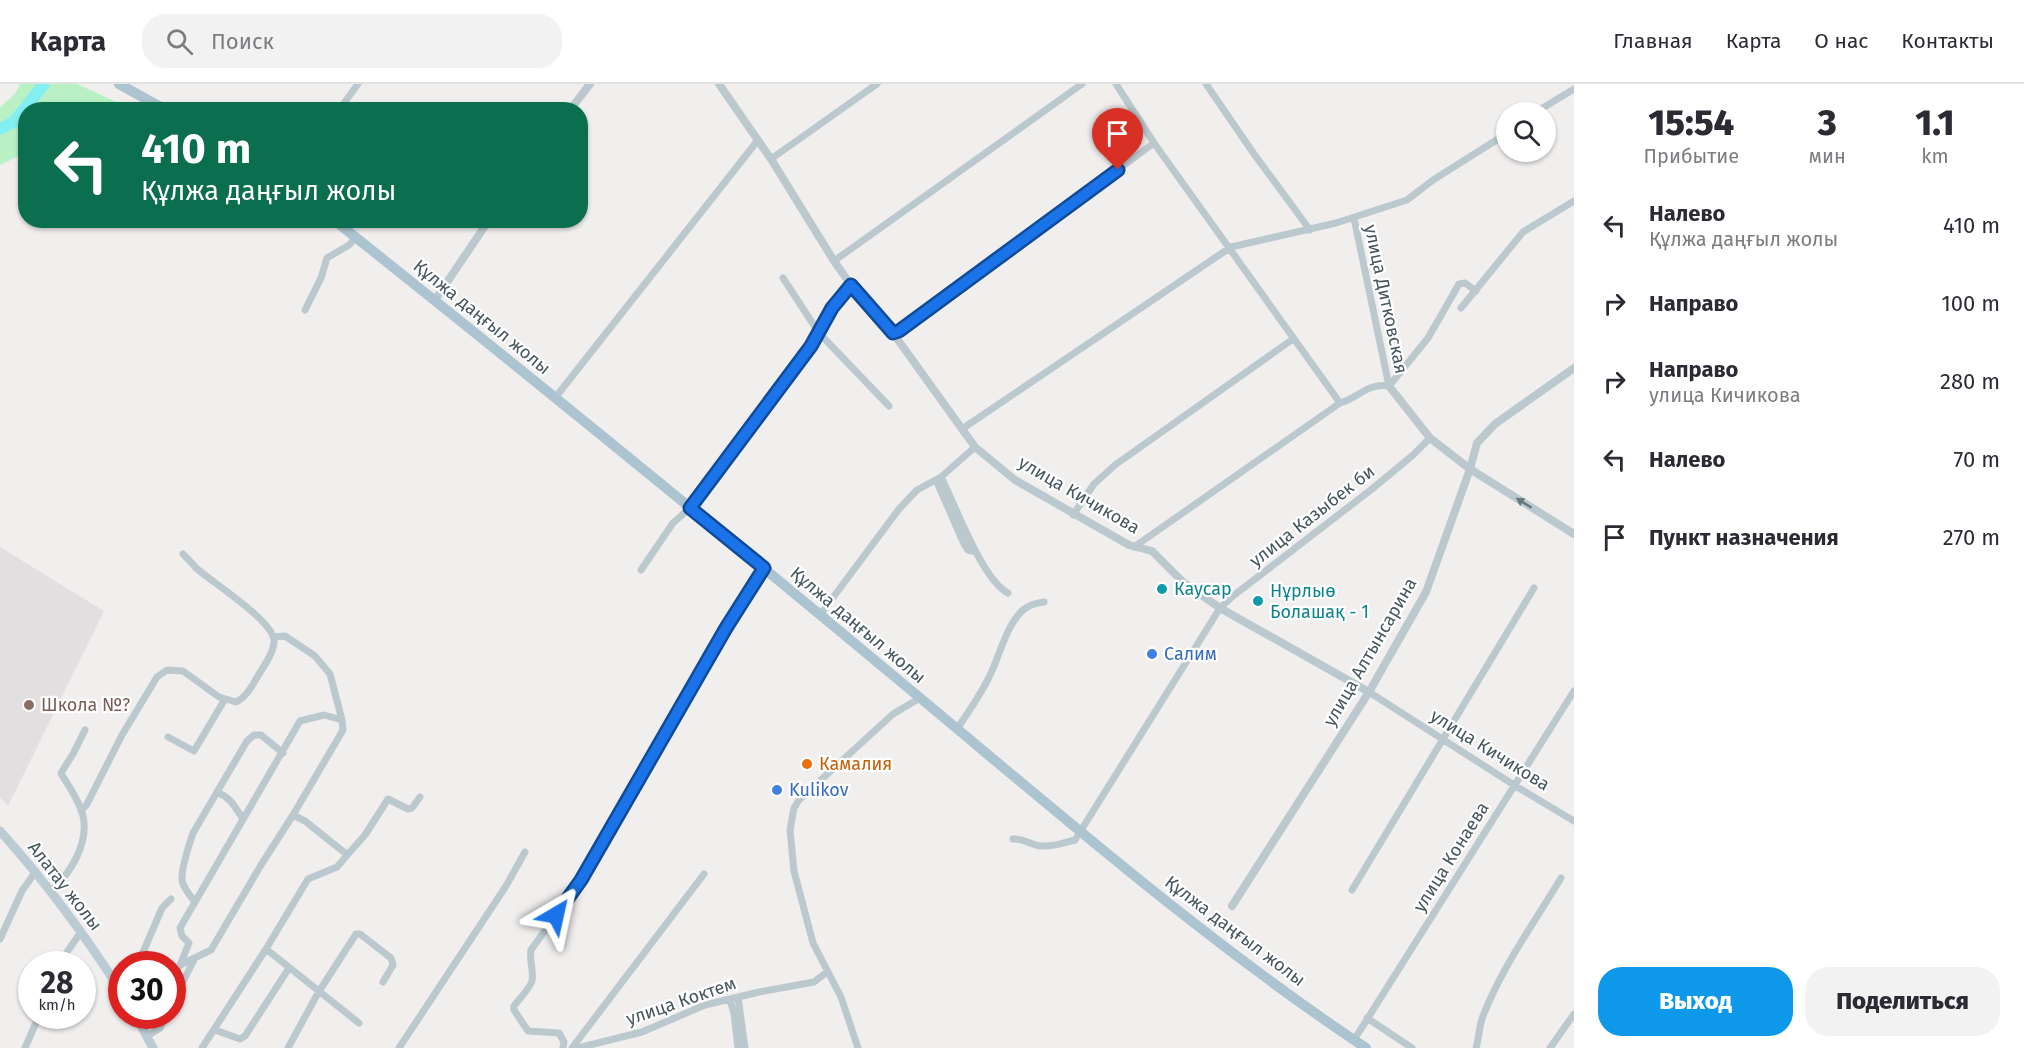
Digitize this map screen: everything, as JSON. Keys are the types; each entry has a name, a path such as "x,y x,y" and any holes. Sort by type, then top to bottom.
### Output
{"main road":[{"path":"118,84 151,102"},
{"name":"Құлжа даңғыл жолы","path":"344,228 764,568 1211,938 1366,1048"},
{"name":"Алатау жолы","path":"0,832 36,871 108,971"},
{"path":"143,1029 153,1048"}],"street":[{"path":"345,102 358,84"},
{"path":"576,102 590,84"},
{"name":"улица Кичикова","path":"719,84 771,159 834,261 851,285 893,333 975,447 1015,480 1073,515 1134,547 1152,551 1184,583 1220,608 1369,692 1574,821"},
{"path":"771,159 877,84"},
{"path":"834,261 1082,84"},
{"path":"1116,84 1155,143 1340,403"},
{"path":"1206,84 1310,230"},
{"path":"1553,102 1574,89"},
{"path":"555,398 758,140"},
{"path":"962,429 1230,248 1310,230 1407,200 1433,180 1496,140"},
{"path":"893,333 899,331 1155,143"},
{"path":"1461,308 1523,232 1574,201"},
{"name":"улица Дитковская","path":"1354,218 1389,386"},
{"path":"435,300 484,228"},
{"path":"305,310 321,278 327,258 356,237"},
{"path":"783,278 819,333 889,406"},
{"path":"1389,386 1428,338 1456,287 1462,282 1476,291"},
{"path":"641,570 673,523 690,508 811,346 832,308 851,285"},
{"path":"1073,515 1094,484 1115,465 1293,339"},
{"name":"улица Алтынсарина","path":"1232,906 1369,692 1426,592 1470,470 1477,443 1495,423 1574,368"},
{"path":"1134,547 1340,403 1354,398 1373,386 1389,386"},
{"path":"1389,386 1430,438 1470,470 1574,534"},
{"name":"улица Казыбек би","path":"1081,832 1220,608 1372,489 1430,438"},
{"path":"820,615 899,509 917,490 938,478 975,447"},
{"path":"938,478 976,552 1000,589 1008,593"},
{"path":"81,811 87,804 122,735 157,677 167,670 183,671 225,699 236,702 242,699 273,647 271,632 257,615 183,554"},
{"path":"563,1048 564,1042 559,1033 528,1031 514,1010 514,1006 531,984 531,950 581,880 726,628 764,568"},
{"path":"1352,890 1534,588"},
{"path":"957,729 981,693 1019,614 1034,604 1044,602"},
{"path":"186,962 211,950 261,865 294,815 342,730 342,720 330,674 315,656 285,636 273,637"},
{"name":"улица Конаева","path":"1354,1040 1574,691"},
{"path":"858,1048 841,997 813,943 794,871 790,830 794,808 799,800 893,714 920,698"},
{"path":"168,737 194,751 225,699"},
{"path":"186,951 189,944 182,936 180,928 300,721 324,714 342,720"},
{"path":"51,891 63,880 84,837 81,811 61,773 85,730"},
{"path":"194,901 182,879 188,849 194,833 247,741 254,735 261,735 283,753"},
{"path":"218,793 233,802 243,819"},
{"path":"202,1048 308,879 337,867 365,835 388,799 408,809 412,808 420,797"},
{"path":"294,815 345,853 349,853"},
{"path":"1013,839 1020,838 1040,846 1057,845 1075,840 1081,832"},
{"path":"399,1048 506,886 525,852"},
{"path":"0,939 22,891 36,871"},
{"path":"572,1048 704,874"},
{"path":"1476,1048 1481,1020 1494,990 1561,878"},
{"path":"143,951 162,908 171,899"},
{"path":"68,951 81,932"},
{"path":"288,1048 341,954 358,933 391,958 393,965 383,982"},
{"path":"266,949 358,1023"},
{"path":"186,975 195,957"},
{"path":"215,1030 240,1040 245,1036 289,968"},
{"name":"улица Коктем","path":"578,1048 642,1032 705,1005 814,982 827,972"},
{"path":"738,997 745,1048"},
{"path":"730,999 738,1048"},
{"path":"1550,1048 1574,1014"},
{"path":"1367,1018 1412,1048"},
{"path":"25,1048 33,1029"},
{"path":"147,1036 158,1029"}],"shaded area":[{"name":"Школа №?","path":"0,547 104,611 8,806 0,798"}],"green space":[{"path":"20,84 77,84 117,102 18,102 18,156 0,165 0,107 15,94"}],"waterway":[{"path":"30,102 44,84"},
{"path":"0,129 14,122 18,117"}],"place":[{"name":"Каусар","path":"1162,589"},
{"name":"Нұрлыө Болашақ - 1","path":"1258,601"},
{"name":"Салим","path":"1152,654"},
{"name":"Школа №?","path":"29,705"},
{"name":"Камалия","path":"807,764"},
{"name":"Kulikov","path":"777,790"}],"route":[{"path":"556,915 581,880 726,628 764,568 690,508 811,346 832,308 851,285 893,333 899,331 1118,170"}]}
